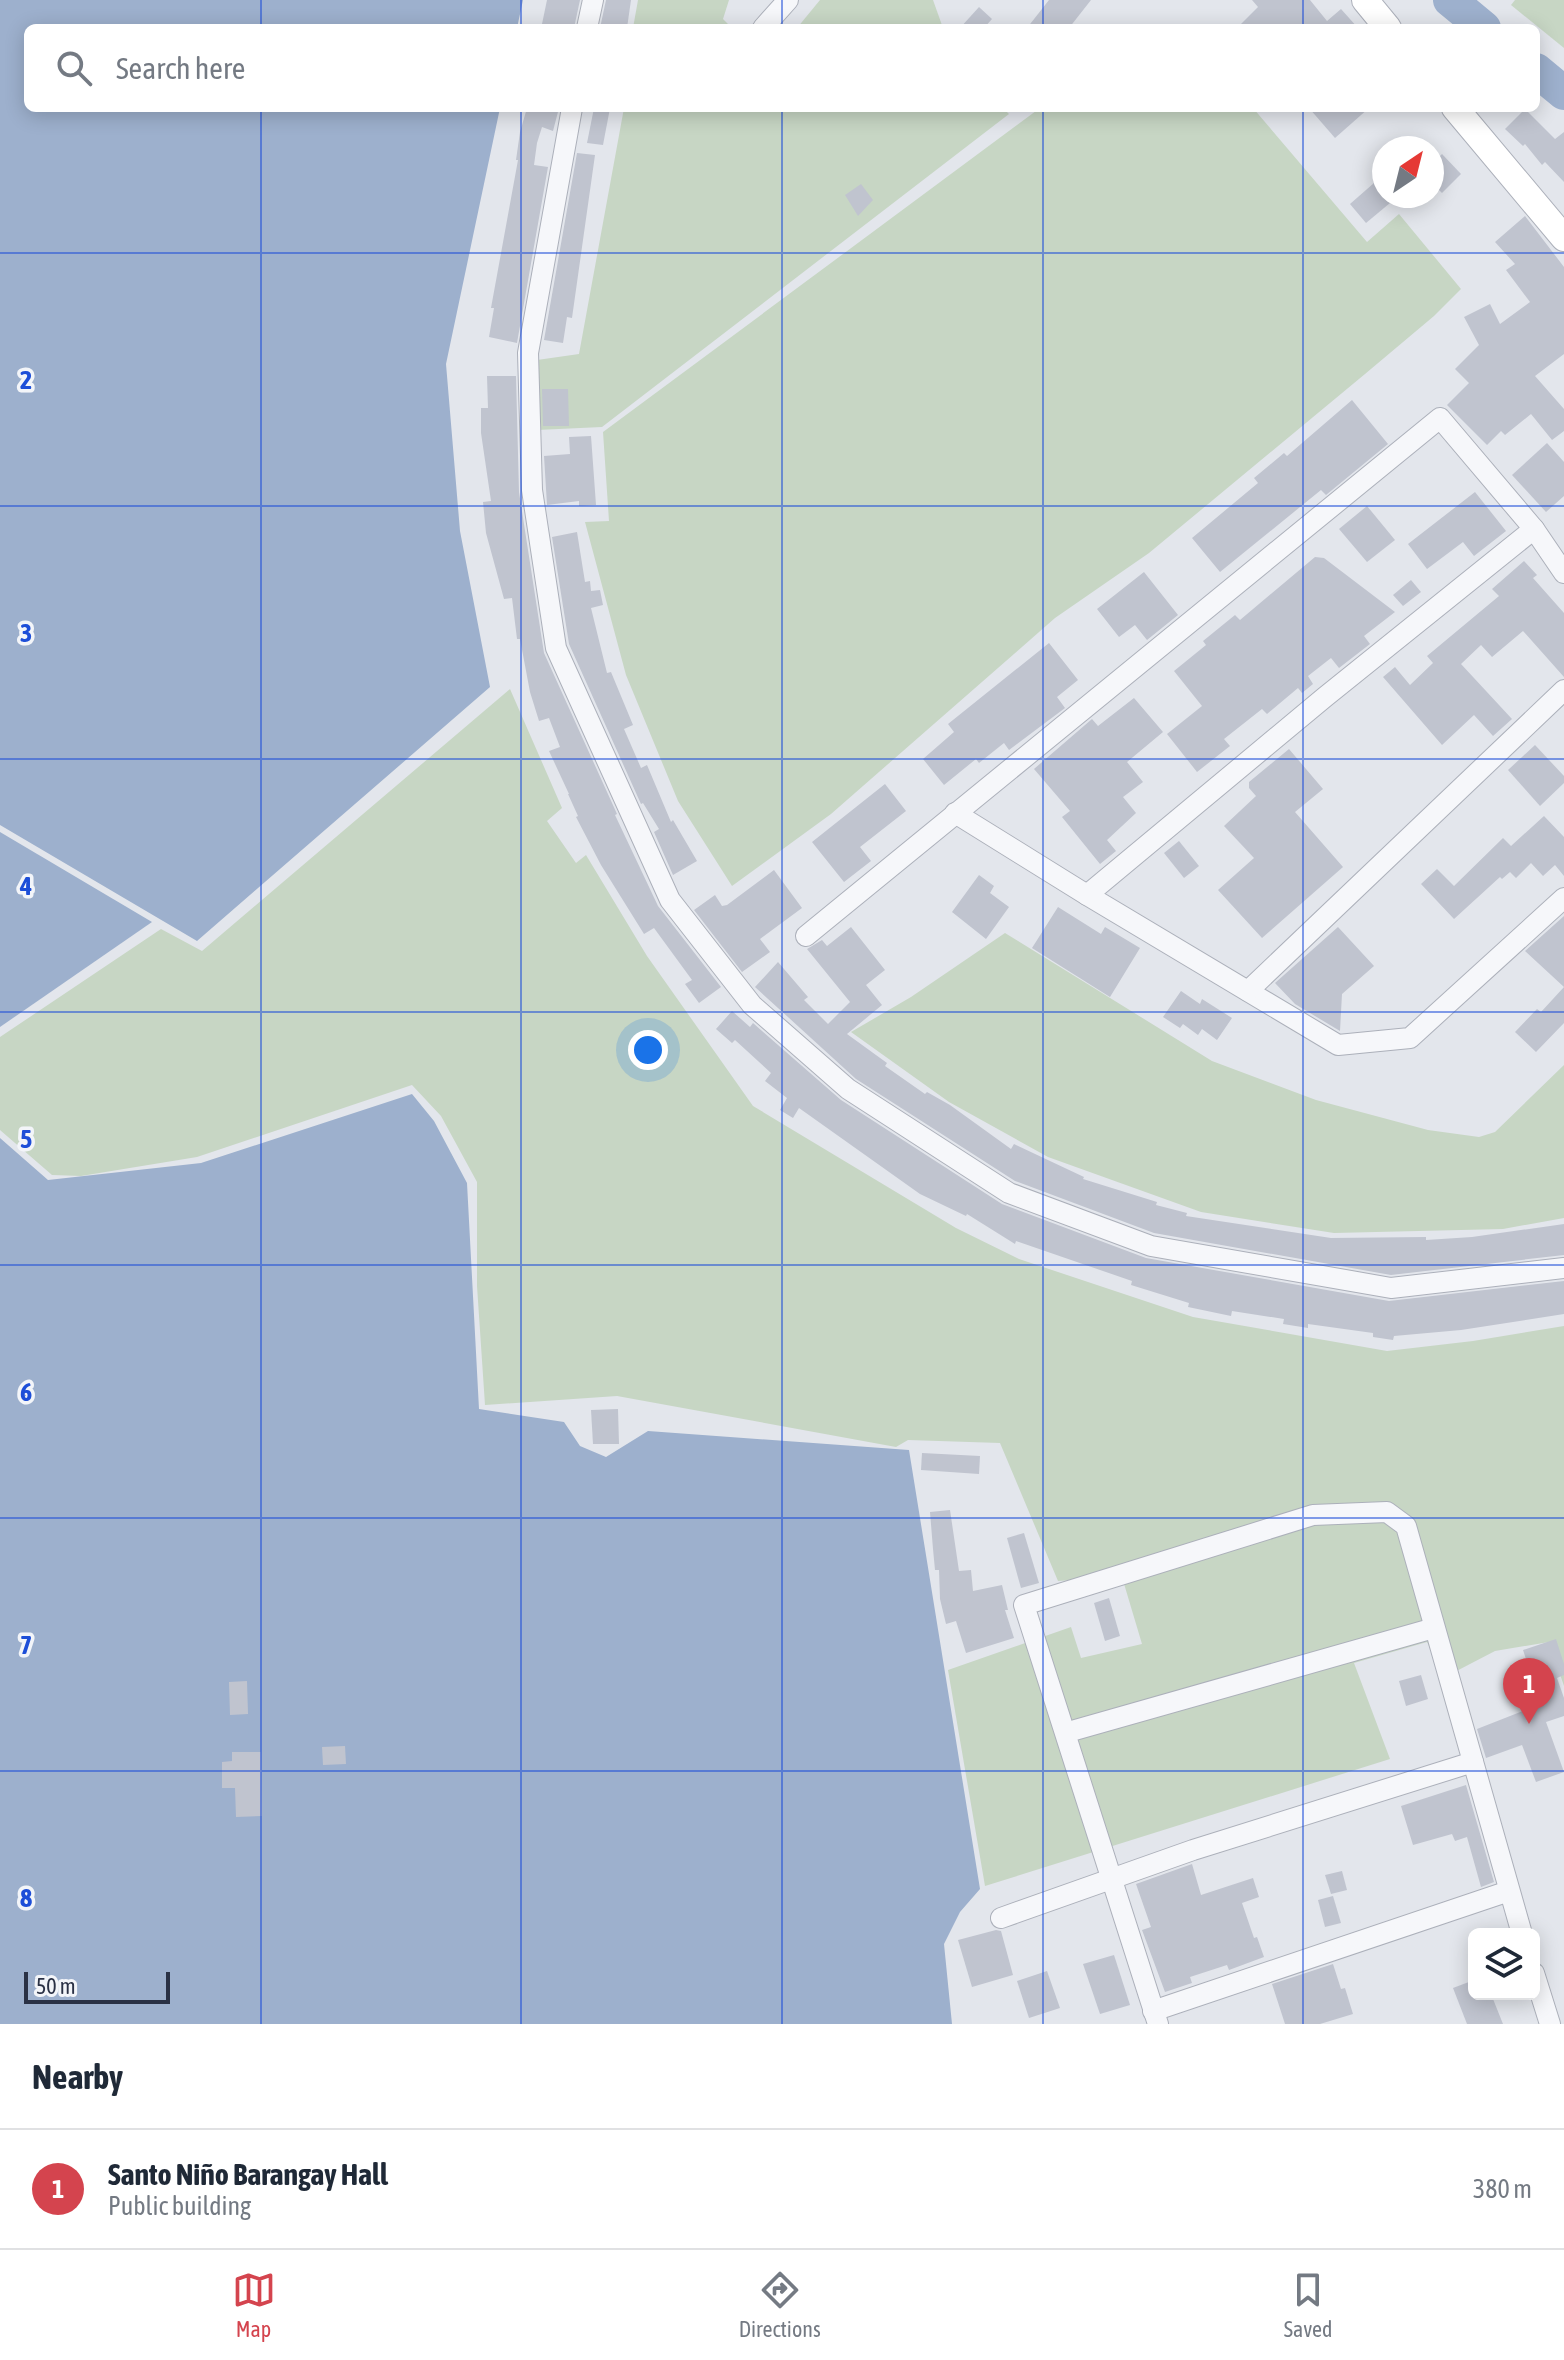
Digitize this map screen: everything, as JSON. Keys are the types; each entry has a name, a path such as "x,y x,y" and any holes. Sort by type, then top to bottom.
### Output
{"main road":[{"path":"1365,0 1385,24"},
{"path":"1458,112 1564,238"}],"street":[{"path":"588,24 593,0"},
{"path":"767,24 788,0"},
{"path":"571,112 528,353 531,372 532,490 556,648 670,900 752,1005 848,1089 1009,1193 1151,1246 1391,1288 1564,1268"},
{"path":"806,936 1440,418 1534,529 1564,573"},
{"path":"1087,895 1325,697 1534,529"},
{"path":"1248,991 1564,690"},
{"path":"955,813 1338,1045 1410,1038 1564,898"},
{"path":"1509,1891 1156,2018 1024,1605 1313,1515 1387,1512 1406,1526 1520,1928"},
{"path":"1075,1730 1434,1628"},
{"path":"1001,1918 1193,1850 1473,1762"},
{"path":"1540,1998 1546,2023"}],"green space":[{"path":"638,0 729,0 723,19 728,24 634,24"},
{"path":"820,0 933,0 942,24 800,24"},
{"path":"1515,0 1564,0 1564,48 1540,29 1540,24 1534,24 1511,5"},
{"path":"623,112 1009,114 602,427 537,430 537,360 579,354"},
{"path":"1035,112 1256,112 1367,242 1399,214 1461,289 1434,316 1149,553 1055,618 831,814 732,886 678,801 626,675 585,522 609,521 603,432"},
{"path":"510,689 562,808 547,821 576,863 586,855 647,956 753,1106 956,1228 1019,1259 1193,1317 1387,1351 1564,1326 1564,1686 1549,1642 1495,1651 1445,1677 1427,1642 1354,1663 1390,1759 985,1886 948,1670 1071,1627 1081,1658 1142,1644 1122,1577 1058,1581 1000,1443 908,1440 896,1447 617,1396 485,1405 477,1286 477,1182 441,1116 412,1085 197,1157 81,1176 52,1175 0,1130 0,1037 161,929 202,951"},
{"path":"1005,933 1212,1061 1316,1100 1428,1130 1479,1137 1495,1132 1564,1065 1564,1218 1503,1229 1334,1233 1201,1212 1048,1157 949,1102 851,1032 911,997"}],"water":[{"path":"0,0 523,0 518,24 24,24 24,112 499,112 446,364 460,531 490,687 197,941 0,825"},
{"path":"0,832 152,922 0,1027"},
{"path":"412,1094 434,1121 467,1183 479,1409 564,1422 580,1446 606,1457 648,1431 909,1450 980,1889 960,1912 944,1944 952,2024 0,2024 0,1138 48,1180 201,1163"}],"building":[{"path":"547,0 580,0 575,24 542,24"},
{"path":"606,0 631,0 628,24 601,24"},
{"path":"1049,0 1091,0 1072,24 1030,24"},
{"path":"1252,0 1310,0 1327,21 1341,9 1354,24 1241,24 1258,7"},
{"path":"979,7 992,19 988,24 964,24"},
{"path":"526,112 558,112 553,131 542,127 537,143 534,165 548,167 517,343 489,337 520,132"},
{"path":"593,112 609,112 603,145 587,143"},
{"path":"1312,112 1364,112 1335,138"},
{"path":"1522,112 1528,112 1555,139 1564,132 1564,182 1545,162 1542,165 1525,144 1523,146 1505,129"},
{"path":"577,153 595,155 572,318 567,317 563,343 544,340"},
{"path":"1444,156 1461,174 1444,191"},
{"path":"861,184 873,200 858,216 845,195"},
{"path":"1372,185 1372,208 1384,208 1366,223 1350,204"},
{"path":"1525,216 1564,267 1564,354 1535,376 1564,409 1564,431 1552,440 1531,414 1505,435 1501,431 1487,445 1447,405 1469,383 1455,369 1479,345 1464,317 1490,304 1500,324 1530,302 1506,270 1515,264 1495,242"},
{"path":"487,376 516,376 519,492 544,653 658,906 721,987 699,1003 685,984 692,980 654,928 644,934 601,865 576,817 549,751 560,747 549,718 539,721 520,639 517,639 512,598 504,599 486,533 483,502 491,501 481,433 481,408 488,408"},
{"path":"542,389 568,389 569,426 543,426"},
{"path":"1352,400 1388,444 1326,495 1321,490 1220,572 1192,538 1258,483 1254,478 1284,453 1287,456"},
{"path":"591,436 596,505 579,506 579,501 547,505 544,456 570,454 569,437"},
{"path":"1547,443 1564,462 1564,496 1546,512 1512,475"},
{"path":"1475,492 1506,531 1474,556 1463,542 1427,569 1408,544"},
{"path":"1367,506 1395,540 1367,562 1339,529"},
{"path":"577,532 585,582 590,581 591,591 600,590 603,605 591,608 607,673 611,672 633,725 624,729 641,768 647,765 671,822 673,820 697,861 673,875 654,832 659,829 641,804 569,644 552,537"},
{"path":"1315,557 1324,558 1395,612 1364,636 1370,644 1339,668 1331,658 1308,676 1313,684 1302,693 1298,688 1267,714 1262,709 1224,739 1230,746 1197,772 1167,734 1202,706 1174,671 1206,645 1203,641 1235,615 1240,620"},
{"path":"1524,561 1537,575 1533,578 1564,613 1564,677 1523,631 1492,657 1481,645 1461,664 1512,719 1493,736 1474,715 1442,745 1383,677 1395,667 1410,685 1433,663 1427,656 1499,596 1492,589"},
{"path":"1144,572 1178,615 1147,640 1135,625 1119,637 1097,609"},
{"path":"1411,580 1421,592 1403,606 1393,595"},
{"path":"1049,643 1078,680 1057,697 1065,708 1009,750 1004,743 979,763 976,759 944,785 923,759 954,732 948,724"},
{"path":"1134,698 1163,732 1127,762 1143,782 1123,797 1136,813 1107,840 1116,851 1100,864 1062,817 1070,811 1034,769 1092,719 1098,726"},
{"path":"1535,745 1564,776 1564,783 1540,806 1508,770"},
{"path":"1289,749 1323,789 1295,812 1343,867 1262,938 1218,890 1254,858 1224,826 1256,796 1249,788 1249,782"},
{"path":"885,784 906,811 860,847 871,861 844,882 812,842"},
{"path":"1544,816 1564,837 1564,876 1555,865 1543,876 1531,863 1516,878 1510,872 1502,879 1500,877 1454,919 1421,884 1437,869 1454,886 1503,838 1511,846"},
{"path":"1179,841 1199,866 1184,878 1164,853"},
{"path":"774,870 802,908 760,939 770,952 742,972 694,910 715,895 722,906 727,905"},
{"path":"979,875 994,886 990,893 1009,907 986,939 952,912"},
{"path":"1058,907 1101,934 1105,927 1140,948 1110,997 1032,948"},
{"path":"1564,916 1564,987 1525,951"},
{"path":"851,927 885,970 866,985 882,1005 847,1034 887,1063 885,1066 925,1094 927,1092 950,1105 1011,1149 1014,1144 1083,1179 1157,1202 1156,1205 1187,1213 1186,1216 1331,1238 1426,1237 1426,1240 1564,1224 1564,1255 1391,1275 1154,1233 1015,1181 856,1079 755,987 778,962 808,997 804,1000 828,1024 850,1002 807,949 822,940 827,946"},
{"path":"1338,927 1374,966 1342,994 1340,1031 1295,1004 1275,983"},
{"path":"1564,987 1564,1023 1536,1052 1515,1032 1537,1009 1541,1012"},
{"path":"1181,991 1200,1004 1202,999 1232,1018 1217,1040 1202,1029 1198,1035 1183,1024 1180,1028 1163,1017"},
{"path":"732,1011 750,1027 753,1023 841,1100 1002,1204 1146,1258 1389,1301 1564,1281 1564,1314 1461,1330 1394,1336 1393,1340 1373,1337 1373,1333 1308,1324 1308,1328 1283,1324 1284,1319 1232,1311 1231,1316 1188,1307 1189,1303 1131,1285 1132,1281 1016,1241 1015,1244 967,1214 920,1194 799,1108 793,1118 780,1110 787,1098 765,1081 771,1073 735,1040 732,1043 716,1029"},
{"path":"618,1409 619,1444 593,1444 591,1410"},
{"path":"922,1453 980,1456 979,1474 921,1470"},
{"path":"950,1510 959,1571 971,1570 973,1591 1002,1585 1008,1610 1005,1610 1014,1638 966,1653 956,1621 946,1624 940,1599 939,1570 935,1570 930,1512"},
{"path":"1024,1533 1039,1583 1021,1588 1007,1538"},
{"path":"1109,1598 1120,1636 1105,1641 1094,1603"},
{"path":"1556,1639 1564,1664 1564,1675 1557,1678 1564,1698 1564,1716 1546,1722 1564,1772 1536,1782 1522,1745 1486,1758 1477,1729 1541,1704 1523,1650"},
{"path":"1421,1675 1428,1699 1406,1706 1399,1681"},
{"path":"247,1681 248,1714 230,1715 229,1682"},
{"path":"345,1746 346,1764 323,1765 322,1747"},
{"path":"232,1752 261,1752 262,1816 236,1817 235,1788 222,1788 222,1762 232,1761"},
{"path":"1466,1785 1494,1882 1481,1887 1467,1837 1455,1841 1452,1834 1413,1845 1401,1806"},
{"path":"1192,1864 1201,1895 1253,1878 1259,1897 1242,1903 1264,1957 1229,1970 1227,1965 1190,1977 1192,1983 1165,1992 1142,1930 1151,1927 1136,1884"},
{"path":"1342,1871 1347,1890 1331,1894 1325,1875"},
{"path":"1333,1896 1341,1923 1325,1927 1318,1900"},
{"path":"1001,1931 1013,1975 972,1987 958,1940"},
{"path":"1114,1955 1130,2005 1100,2014 1083,1964"},
{"path":"1333,1964 1353,2014 1320,2024 1285,2024 1272,1984"},
{"path":"1047,1971 1060,2008 1029,2018 1017,1981"},
{"path":"1468,1982 1468,2000 1493,2000 1503,2024 1467,2024 1453,1988"}],"waterway":[{"path":"1450,0 1479,24"},
{"path":"1540,73 1564,93"}],"place":[{"name":"Santo Niño Barangay Hall","path":"1529,1724"}]}
